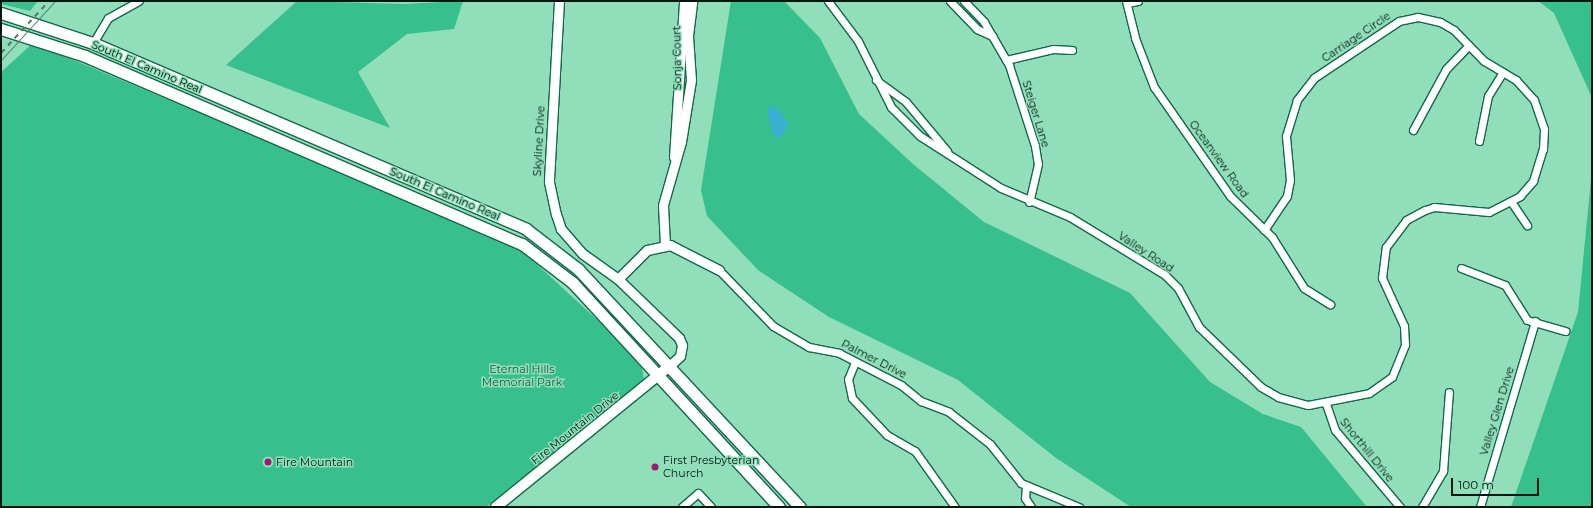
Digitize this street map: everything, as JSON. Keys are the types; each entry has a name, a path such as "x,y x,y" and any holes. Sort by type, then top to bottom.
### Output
{"main road":[{"name":"South El Camino Real","path":"1,14 93,43 526,229 578,269 800,507"},
{"name":"South El Camino Real","path":"1,29 85,56 504,234 537,254 573,284 779,507"},
{"name":"Fire Mountain Drive","path":"496,507 668,367"}],"street":[{"path":"93,43 108,18 139,1"},
{"name":"Skyline Drive","path":"559,1 549,182 561,229 583,254 618,279 679,338 682,345 680,356 668,367"},
{"name":"Sonja Court","path":"674,160 684,1"},
{"name":"Sonja Court","path":"665,245 663,205 674,160 681,142 691,86 688,36 692,1"},
{"name":"Valley Road","path":"828,1 858,41 891,108 920,136 1029,202 1070,217 1165,274 1178,288 1199,327 1261,387 1292,402 1326,404"},
{"name":"Steiger Lane","path":"950,1 978,29 992,36"},
{"name":"Steiger Lane","path":"964,1 992,36 1006,60 1038,164 1029,202"},
{"path":"1127,2 1138,1"},
{"name":"Oceanview Road","path":"1127,2 1135,38 1154,87 1230,196 1264,230 1304,288 1330,304"},
{"name":"Carriage Circle","path":"1264,230 1287,196 1289,119 1297,100 1314,78 1399,21 1418,17 1440,22 1454,30 1468,46 1530,93 1544,129 1538,169 1533,181 1512,203 1489,212 1434,207 1406,220 1394,232 1385,252 1382,278 1404,326 1405,345 1401,362 1392,377 1369,393 1326,404"},
{"path":"1413,130 1446,69 1468,46"},
{"path":"1006,60 1053,49 1072,50"},
{"path":"1479,141 1488,96 1503,72"},
{"name":"Valley Road","path":"876,80 906,102 948,152"},
{"path":"1512,203 1527,224"},
{"path":"618,279 647,250 665,245"},
{"name":"Palmer Drive","path":"665,245 683,249 719,270 773,326 809,347 839,353 901,385 922,401 949,412 990,444 1014,477 1026,485 1079,507"},
{"path":"1461,268 1505,284 1527,320 1565,331"},
{"name":"Valley Glen Drive","path":"1480,507 1535,322"},
{"path":"855,362 848,379 852,398 887,435 915,451 955,507"},
{"path":"1422,507 1443,471 1449,392"},
{"name":"Shorthill Drive","path":"1326,404 1334,430 1400,507"},
{"path":"1026,485 1025,498 1031,507"},
{"path":"682,507 698,493 711,507"}],"green space":[{"path":"1,1 38,1 30,11 1,4"},
{"path":"297,1 404,4 463,1 454,29 407,34 358,72 390,128 226,65"},
{"path":"731,1 784,1 820,38 859,114 913,164 984,222 1130,293 1210,382 1263,414 1301,427 1367,507 1131,507 1056,458 958,380 829,317 758,270 707,216 701,190"},
{"path":"1538,1 1592,1 1592,98 1554,13"},
{"name":"Eternal Hills Memorial Park","path":"33,43 517,246 605,327 642,368 644,379 486,507 1,507 1,72"},
{"path":"1592,169 1592,507 1511,507 1578,312"}],"water":[{"path":"770,106 777,108 788,124 782,136 776,138 772,131 767,112"}],"tram line":[{"path":"1,60 55,1"}],"railway":[{"path":"1,53 49,1"}],"place":[{"name":"Fire Mountain","path":"268,462"},
{"name":"First Presbyterian Church","path":"655,467"}]}
